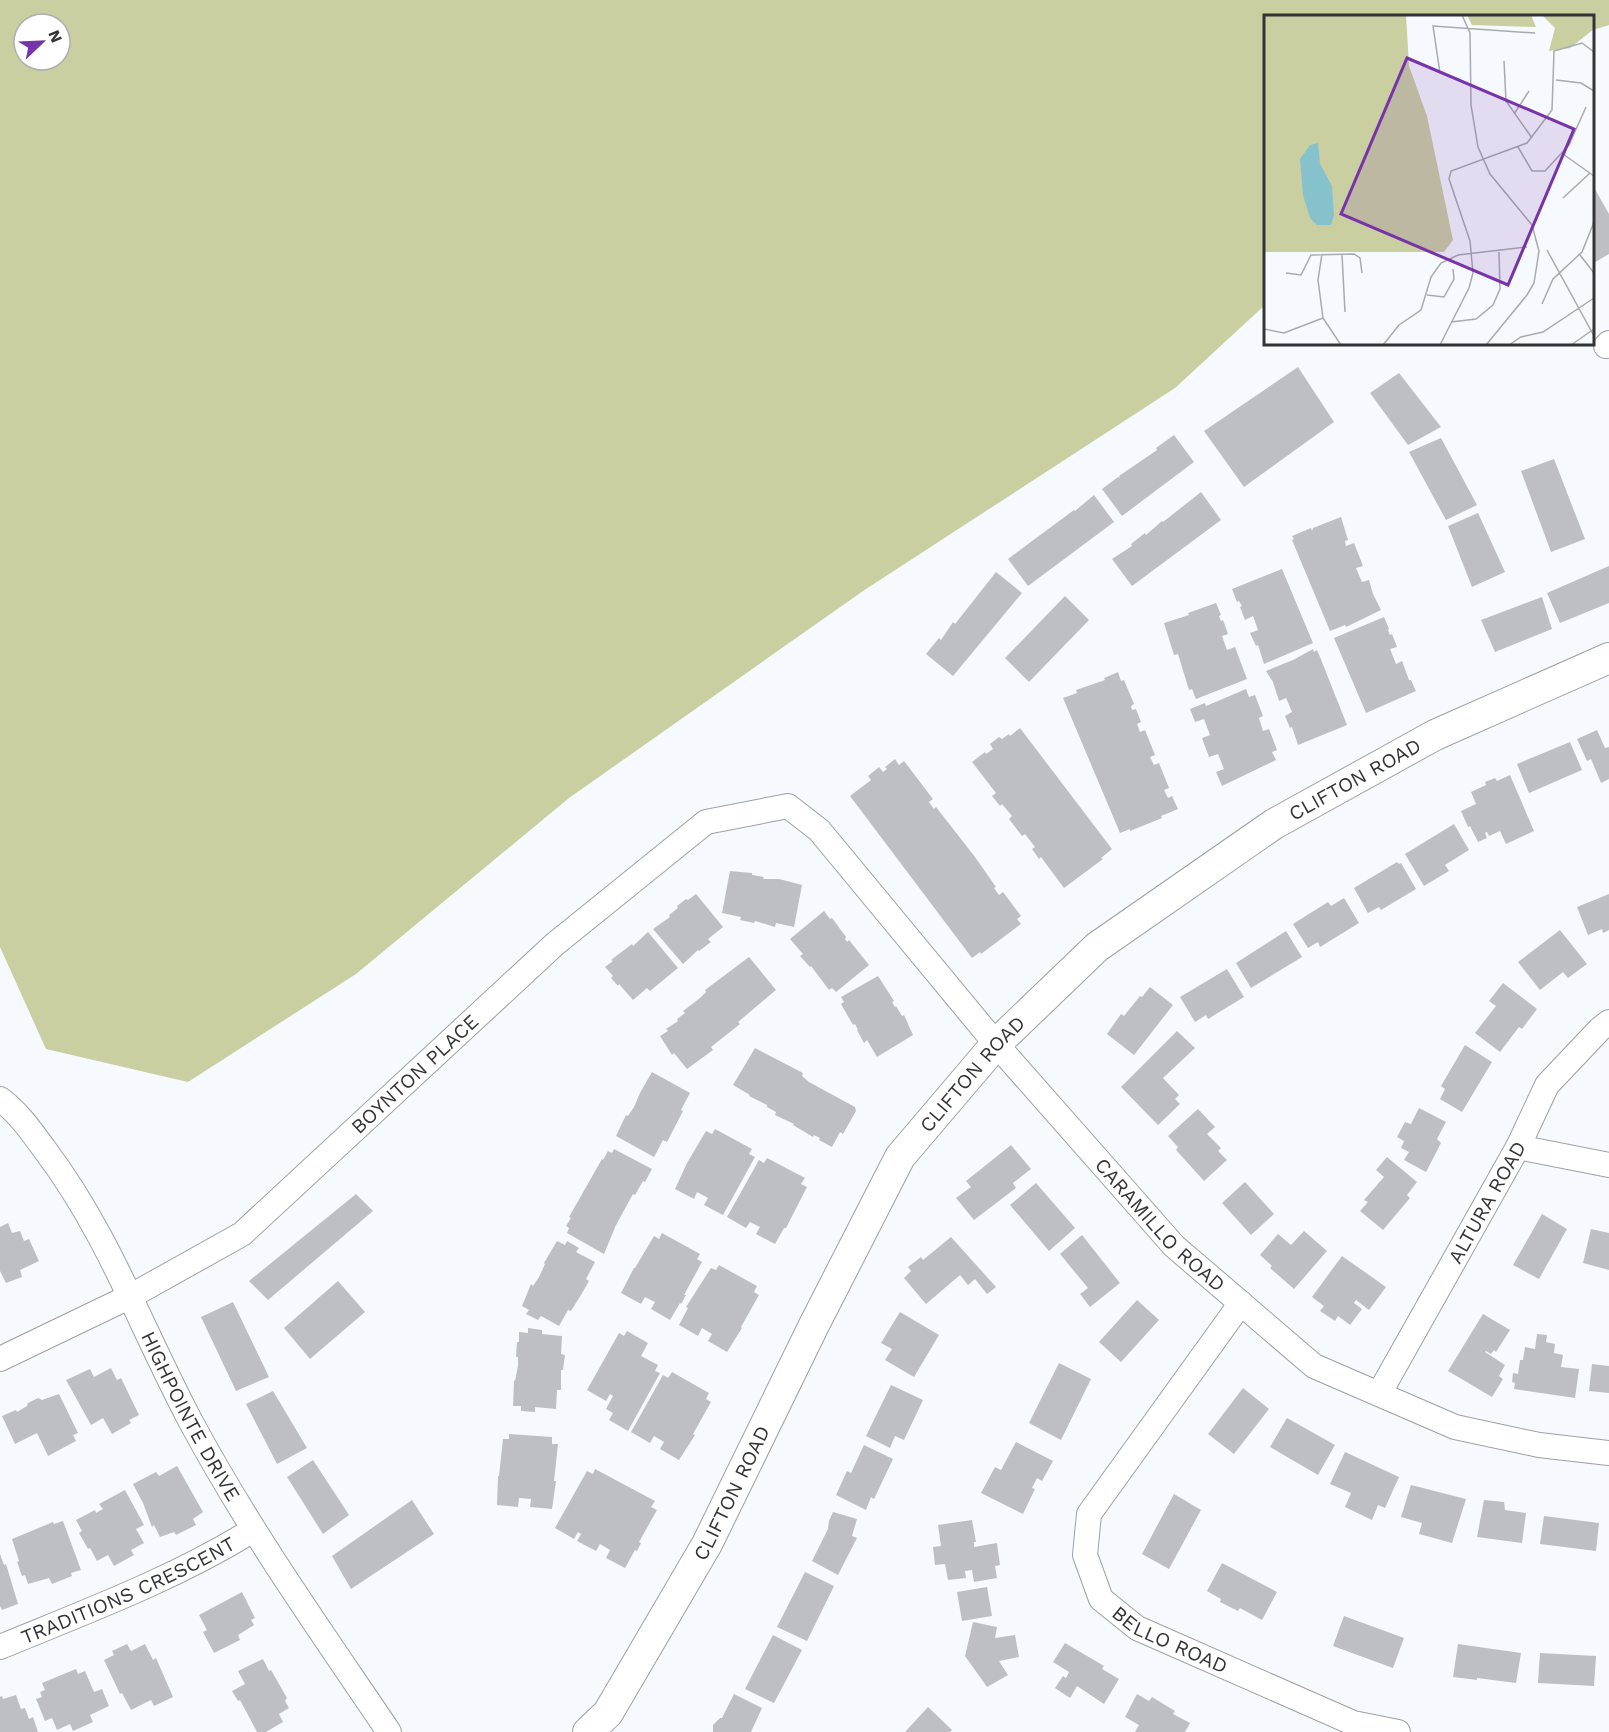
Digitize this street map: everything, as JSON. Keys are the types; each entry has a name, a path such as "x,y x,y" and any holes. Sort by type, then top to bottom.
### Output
{"main road":[{"name":"CLIFTON ROAD","path":"588,1732 608,1713 707,1544 814,1325 900,1157 996,1044 1097,947 1274,824 1435,735 1609,658"}],"street":[{"name":"BOYNTON PLACE","path":"0,1359 131,1296 242,1234 555,944 705,822 788,806 819,830"},
{"name":"CARAMILLO ROAD","path":"819,830 996,1044 1174,1246 1314,1366 1455,1427 1539,1444 1609,1453"},
{"name":"ALTURA ROAD","path":"1379,1394 1518,1147 1547,1085 1609,1022"},
{"name":"HIGHPOINTE DRIVE","path":"0,1099 26,1124 69,1182 113,1259 191,1421 253,1530 389,1732"},
{"path":"1518,1147 1609,1165"},
{"name":"BELLO ROAD","path":"1241,1304 1089,1514 1085,1555 1101,1599 1137,1628 1352,1728 1398,1732"},
{"name":"TRADITIONS CRESCENT","path":"0,1647 153,1583 220,1550 253,1530"}],"green space":[{"path":"0,0 1609,0 1609,25 1594,30 1594,15 1264,15 1264,306 1175,388 863,591 569,798 356,974 188,1082 46,1049 0,947"}],"building":[{"path":"1594,188 1609,214 1609,254 1594,263"},
{"path":"1298,367 1334,422 1244,487 1204,431"},
{"path":"1399,373 1441,427 1408,445 1370,393"},
{"path":"1174,435 1194,462 1122,516 1102,489 1118,477 1120,478 1119,476 1157,450 1156,448"},
{"path":"1441,438 1477,505 1446,520 1409,452"},
{"path":"1554,459 1585,539 1551,552 1521,471"},
{"path":"1201,492 1221,520 1132,586 1112,559"},
{"path":"1094,495 1114,522 1028,586 1008,559"},
{"path":"1478,513 1505,572 1472,587 1448,526"},
{"path":"1341,517 1348,540 1345,541 1346,546 1354,543 1363,566 1356,568 1362,582 1369,580 1381,610 1346,627 1345,625 1330,631 1292,536 1311,528 1312,531 1313,528"},
{"path":"1609,566 1609,603 1560,623 1547,593"},
{"path":"1282,569 1313,643 1264,664 1258,645 1256,646 1250,633 1258,630 1253,616 1245,620 1240,607 1242,606 1239,601 1237,602 1232,589"},
{"path":"996,572 1022,593 953,676 926,654 939,638 941,640 953,622 955,624"},
{"path":"1065,596 1089,620 1029,682 1005,658"},
{"path":"1542,597 1552,629 1495,652 1481,620"},
{"path":"1216,603 1221,615 1219,616 1228,634 1222,636 1227,650 1235,647 1247,679 1196,699 1192,689 1189,690 1178,654 1174,655 1164,623"},
{"path":"1384,617 1397,647 1390,649 1396,664 1402,661 1416,691 1366,713 1334,638"},
{"path":"1313,649 1314,652 1317,650 1347,725 1298,745 1292,727 1290,728 1285,716 1292,712 1286,698 1279,701 1273,682 1266,671"},
{"path":"1118,672 1134,704 1131,706 1132,710 1136,709 1141,722 1137,724 1140,732 1145,730 1155,755 1150,757 1154,765 1159,763 1169,788 1164,790 1168,798 1172,796 1178,809 1161,816 1162,818 1120,833 1063,698"},
{"path":"1246,689 1249,697 1255,695 1263,716 1259,718 1263,731 1269,729 1277,750 1272,752 1276,760 1222,786 1216,772 1224,769 1218,754 1209,757 1202,738 1210,735 1204,719 1195,722 1190,709 1205,703 1206,706"},
{"path":"1020,728 1112,849 1101,858 1103,859 1064,888 1041,857 1039,859 1032,849 1035,847 1025,834 1022,836 1009,819 1012,816 992,796 996,793 972,762 993,749 990,744 999,737 1002,739 1009,734 1010,736"},
{"path":"1597,730 1605,748 1609,747 1609,779 1601,783 1591,759 1587,761 1577,739"},
{"path":"1570,742 1582,770 1529,793 1517,764"},
{"path":"895,759 899,765 904,761 933,799 929,802 934,809 936,807 975,857 999,895 1003,892 1021,916 1017,919 1021,924 981,954 980,952 972,958 850,796 871,780 868,776 879,767 883,772 887,769 885,767"},
{"path":"1510,775 1534,831 1506,844 1500,831 1489,836 1487,832 1485,833 1487,838 1478,842 1461,811 1476,804 1471,792 1486,785 1485,782 1495,778 1497,781"},
{"path":"1454,824 1469,850 1445,865 1449,871 1424,886 1405,854"},
{"path":"1397,862 1401,863 1416,889 1381,910 1379,907 1368,913 1354,888"},
{"path":"730,871 752,873 752,875 764,877 763,879 779,879 802,885 794,927 776,923 775,927 755,921 754,923 740,920 741,917 722,913"},
{"path":"696,894 723,927 708,939 711,942 683,964 653,929 670,917 669,915 678,908 677,906"},
{"path":"1609,894 1609,930 1603,933 1602,929 1588,935 1577,907"},
{"path":"1344,898 1359,923 1320,947 1318,942 1308,948 1293,924 1328,902 1331,906"},
{"path":"824,911 830,919 832,918 846,937 847,942 849,940 869,965 836,992 832,988 829,990 811,966 800,956 803,954 790,939"},
{"path":"1560,930 1587,964 1568,978 1563,972 1540,990 1518,962"},
{"path":"1286,931 1302,957 1251,988 1236,963"},
{"path":"648,932 678,968 650,991 647,988 633,1000 611,978 613,976 605,967"},
{"path":"749,957 776,990 738,1022 740,1024 711,1047 713,1050 687,1069 674,1053 672,1055 660,1036 678,1021 677,1019 685,1013 683,1011 700,998 706,992 705,990"},
{"path":"1227,969 1244,997 1208,1019 1206,1015 1195,1022 1180,997"},
{"path":"878,976 894,1001 892,1002 895,1007 902,1016 904,1015 913,1035 877,1057 867,1040 864,1043 855,1024 853,1025 841,1004 844,1002 841,997"},
{"path":"1503,983 1537,1009 1522,1029 1519,1027 1500,1052 1475,1033 1496,1006 1489,1001"},
{"path":"1150,987 1173,1005 1134,1055 1107,1034 1121,1014 1124,1016"},
{"path":"1177,1031 1195,1048 1163,1078 1179,1095 1175,1099 1180,1104 1158,1125 1121,1087"},
{"path":"1465,1045 1492,1062 1462,1112 1440,1099 1445,1089 1441,1086"},
{"path":"755,1048 803,1073 802,1076 809,1082 855,1107 856,1111 843,1134 840,1132 832,1147 819,1140 820,1138 814,1135 813,1137 775,1115 776,1112 767,1105 733,1085"},
{"path":"652,1072 690,1093 667,1142 663,1140 654,1157 616,1136"},
{"path":"1419,1108 1446,1122 1437,1139 1441,1143 1426,1172 1404,1160 1409,1152 1401,1148 1404,1141 1397,1137 1405,1122 1411,1124"},
{"path":"1198,1109 1215,1127 1207,1134 1221,1148 1218,1151 1227,1160 1204,1181 1176,1150 1178,1147 1168,1136"},
{"path":"715,1129 752,1149 749,1154 755,1157 723,1215 704,1205 708,1198 697,1192 694,1199 675,1189 706,1131 712,1134"},
{"path":"1011,1145 1031,1169 1013,1183 1016,1188 974,1220 956,1198 971,1187 966,1181"},
{"path":"614,1149 652,1169 645,1182 643,1181 635,1195 633,1194 616,1225 604,1254 567,1233 569,1228 566,1226 602,1159 608,1151 612,1153"},
{"path":"1387,1157 1417,1182 1407,1195 1410,1198 1383,1230 1360,1211 1368,1202 1364,1200 1384,1177 1376,1170"},
{"path":"767,1158 805,1178 801,1184 807,1187 775,1244 756,1234 760,1227 750,1222 746,1228 727,1217 759,1160 764,1163"},
{"path":"1245,1182 1274,1214 1251,1235 1222,1203"},
{"path":"1036,1183 1075,1228 1049,1251 1010,1205"},
{"path":"356,1194 373,1211 268,1300 249,1281"},
{"path":"1542,1214 1567,1229 1539,1279 1513,1265"},
{"path":"8,1223 12,1233 20,1231 24,1241 29,1239 39,1261 20,1270 22,1277 6,1283 0,1271 0,1227"},
{"path":"1591,1229 1609,1233 1609,1270 1583,1263"},
{"path":"1304,1231 1327,1251 1294,1289 1270,1268 1272,1266 1260,1255 1278,1234 1291,1245"},
{"path":"662,1233 700,1254 697,1259 702,1262 684,1295 686,1295 670,1320 651,1309 655,1302 645,1297 641,1304 621,1293 654,1236 659,1239"},
{"path":"1082,1235 1120,1283 1090,1307 1080,1294 1088,1288 1060,1254"},
{"path":"951,1237 996,1287 987,1294 975,1279 968,1285 960,1275 926,1304 904,1278 911,1271 908,1267 921,1257 923,1260"},
{"path":"557,1241 565,1245 567,1241 579,1248 576,1252 595,1262 586,1279 589,1281 559,1326 541,1316 538,1320 526,1314 529,1310 522,1306 531,1284 533,1286 539,1277"},
{"path":"1342,1256 1386,1287 1369,1310 1356,1300 1354,1303 1362,1309 1350,1325 1338,1316 1335,1321 1320,1311 1324,1306 1312,1297"},
{"path":"719,1265 757,1286 754,1292 759,1295 727,1352 708,1341 712,1334 702,1328 698,1336 679,1325 688,1308 686,1307 711,1268 716,1270"},
{"path":"338,1281 365,1312 310,1359 284,1328"},
{"path":"1137,1300 1159,1320 1121,1362 1099,1342"},
{"path":"233,1302 269,1377 236,1391 201,1317"},
{"path":"900,1312 939,1335 914,1377 885,1360 892,1349 881,1343"},
{"path":"1483,1314 1510,1330 1496,1352 1494,1350 1491,1354 1485,1352 1505,1365 1499,1376 1503,1379 1492,1397 1448,1371"},
{"path":"528,1328 542,1330 542,1334 562,1336 561,1354 565,1355 563,1370 561,1370 561,1390 557,1390 556,1409 535,1407 535,1412 521,1411 521,1406 513,1406 514,1380 518,1366 517,1342 519,1342 519,1332 528,1333"},
{"path":"627,1331 648,1343 641,1356 658,1365 655,1371 660,1373 628,1431 609,1420 613,1413 606,1409 613,1396 610,1394 606,1401 587,1390 619,1333 624,1336"},
{"path":"1537,1334 1547,1335 1546,1342 1555,1344 1554,1353 1563,1355 1561,1367 1579,1369 1575,1398 1514,1389 1513,1373 1518,1374 1525,1347 1535,1349"},
{"path":"1059,1363 1091,1379 1061,1440 1029,1423"},
{"path":"1592,1364 1609,1366 1609,1393 1589,1391"},
{"path":"111,1368 117,1380 121,1378 139,1415 129,1420 131,1423 112,1434 103,1418 91,1425 66,1380 90,1369 94,1377"},
{"path":"672,1372 709,1393 706,1399 711,1402 693,1434 695,1435 679,1460 660,1449 664,1442 654,1436 650,1443 631,1432 663,1375 668,1378"},
{"path":"891,1385 923,1400 904,1440 895,1436 890,1448 866,1436"},
{"path":"1243,1388 1269,1409 1234,1454 1208,1434"},
{"path":"273,1391 307,1448 277,1464 246,1404"},
{"path":"59,1394 78,1433 73,1435 76,1441 48,1456 37,1433 15,1444 2,1416 16,1410 17,1412 38,1398 42,1400"},
{"path":"1287,1418 1335,1445 1318,1475 1270,1447"},
{"path":"509,1434 552,1437 552,1444 558,1444 552,1509 530,1507 531,1499 519,1498 518,1507 497,1505 503,1439 509,1439"},
{"path":"1016,1442 1053,1461 1042,1481 1037,1478 1032,1488 1035,1489 1023,1514 981,1493 995,1467 1001,1470"},
{"path":"864,1445 893,1459 874,1499 871,1497 866,1510 836,1495 847,1471 851,1473"},
{"path":"1345,1452 1399,1477 1385,1508 1378,1505 1372,1520 1345,1507 1351,1493 1330,1484"},
{"path":"313,1460 349,1515 323,1534 287,1477"},
{"path":"177,1466 203,1512 193,1519 196,1525 176,1535 174,1532 160,1537 154,1525 152,1527 133,1484 156,1472 159,1476"},
{"path":"595,1469 655,1501 651,1507 657,1510 639,1542 641,1543 637,1551 635,1550 625,1568 606,1558 610,1550 600,1544 596,1551 577,1541 581,1534 578,1532 574,1539 555,1528 587,1471 593,1474"},
{"path":"1411,1485 1466,1499 1452,1543 1419,1534 1422,1523 1401,1517"},
{"path":"125,1490 144,1525 136,1529 144,1543 131,1550 134,1555 114,1566 108,1555 97,1561 79,1533 82,1531 76,1520 95,1510 96,1513 103,1509 99,1504"},
{"path":"1174,1494 1201,1510 1169,1569 1142,1554"},
{"path":"412,1500 434,1534 351,1589 332,1556"},
{"path":"1484,1500 1504,1502 1505,1510 1526,1513 1522,1543 1477,1537"},
{"path":"833,1512 857,1519 852,1536 857,1538 838,1575 812,1561 828,1529"},
{"path":"1544,1516 1599,1523 1596,1551 1540,1544"},
{"path":"972,1520 976,1542 974,1542 974,1547 997,1543 1000,1565 995,1566 997,1578 974,1582 972,1570 965,1571 966,1578 948,1580 945,1564 935,1565 933,1547 941,1546 938,1525"},
{"path":"63,1521 81,1570 52,1584 49,1578 28,1584 17,1562 19,1561 12,1539 53,1522 54,1524"},
{"path":"0,1554 4,1565 6,1564 18,1604 2,1610 0,1606"},
{"path":"1222,1563 1277,1592 1262,1620 1240,1608 1238,1611 1220,1602 1221,1599 1207,1591"},
{"path":"805,1572 834,1586 807,1641 777,1627"},
{"path":"987,1587 992,1616 962,1621 957,1592"},
{"path":"242,1592 255,1618 251,1620 254,1625 238,1635 240,1640 214,1653 203,1632 207,1630 199,1615"},
{"path":"1344,1616 1404,1638 1393,1668 1333,1646"},
{"path":"973,1622 997,1627 995,1638 1015,1635 1019,1657 999,1661 1008,1675 987,1687 965,1656"},
{"path":"773,1635 802,1650 774,1703 745,1689"},
{"path":"1065,1643 1104,1666 1102,1669 1119,1679 1104,1704 1077,1686 1070,1698 1055,1688 1063,1676 1066,1678 1069,1672 1053,1662"},
{"path":"127,1644 131,1651 145,1644 153,1660 156,1658 173,1697 154,1706 151,1700 131,1710 122,1693 120,1694 104,1660 114,1655 112,1651"},
{"path":"1458,1644 1521,1653 1516,1683 1453,1677"},
{"path":"1540,1653 1596,1656 1594,1686 1538,1683"},
{"path":"263,1659 287,1698 285,1701 289,1708 279,1714 283,1722 266,1732 257,1732 240,1700 238,1701 232,1691 245,1684 238,1671"},
{"path":"76,1669 78,1674 85,1671 94,1692 102,1689 109,1706 90,1715 93,1722 73,1731 70,1724 57,1730 52,1718 45,1721 36,1699 42,1697 40,1692 45,1690 42,1683"},
{"path":"734,1694 762,1708 751,1732 713,1732 713,1725 722,1718"},
{"path":"1137,1694 1149,1701 1152,1697 1175,1711 1173,1714 1190,1723 1185,1732 1135,1732 1139,1725 1125,1717"},
{"path":"16,1695 21,1709 25,1708 29,1719 33,1717 38,1732 0,1732 0,1697 2,1696 3,1699"},
{"path":"928,1707 952,1730 950,1732 905,1732"}]}
